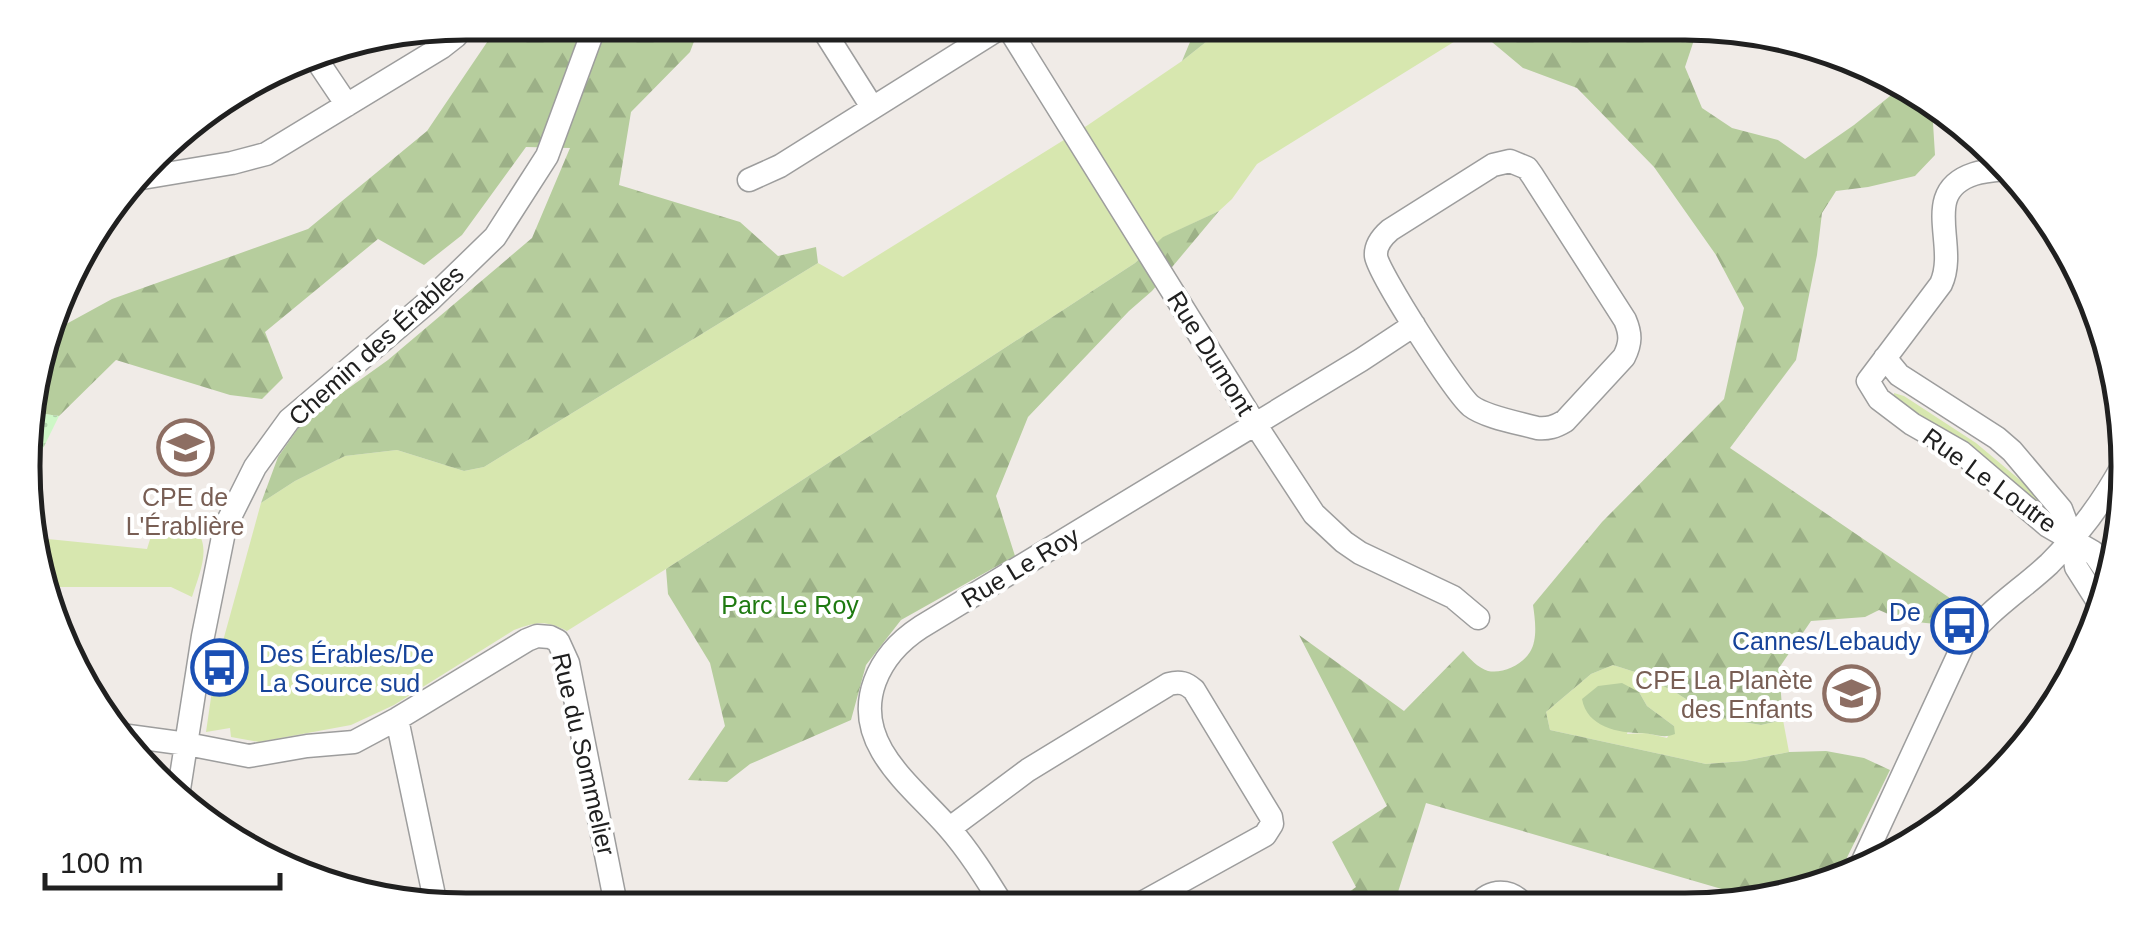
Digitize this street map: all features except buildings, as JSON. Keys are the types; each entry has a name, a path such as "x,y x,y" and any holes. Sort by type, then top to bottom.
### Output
{"street":[{"name":"Chemin des Érables","path":"180,782 225,527 254,467 288,420 428,302 495,237 547,156 589,40"},
{"path":"830,40 872,108"},
{"path":"748,180 780,166 980,40"},
{"name":"Rue Dumont","path":"1018,40 1314,514 1344,542 1380,564 1454,597 1478,618"},
{"path":"165,165 232,164 266,154 451,41"},
{"path":"321,66 347,105"},
{"path":"1510,161 1526,168 1532,176 1625,320 1630,346 1565,421 1555,427 1536,428 1472,407 1414,326 1380,268 1378,243 1390,230 1493,165 1510,161"},
{"name":"Rue Le Loutre","path":"1992,171 1975,173 1948,193 1942,215 1948,251 1942,284 1868,381 1879,399 1960,452 2048,526 2072,538"},
{"name":"Rue Le Roy","path":"995,893 950,828 893,767 873,732 870,700 887,656 921,627 1414,326"},
{"name":"Rue Le Loutre","path":"1885,358 1899,374 2012,451 2062,509 2072,538"},
{"path":"1867,852 1963,645 1985,618 2048,565 2110,485"},
{"path":"2072,538 2093,552 2100,562"},
{"path":"2072,538 2076,567 2092,592"},
{"name":"Rue du Sommelier","path":"138,738 249,756 354,742 527,640 546,636 563,648 570,674 614,893"},
{"path":"950,828 1028,770 1169,684 1187,684 1234,753 1272,824 1265,835 1160,893"},
{"path":"397,719 433,891"}],"green space":[{"path":"489,40 695,40 690,52 631,112 619,185 740,222 778,256 816,247 818,263 484,467 464,471 397,450 345,456 261,503 278,457 304,420 388,360 532,238 570,148 526,147 462,235 424,265 378,239 265,332 283,378 262,399 230,395 116,360 59,416 44,414 64,325 112,299 308,229 427,131"},
{"path":"1191,40 1209,40 1182,61"},
{"path":"1209,40 1457,40 1257,164 1219,211 1164,237 1135,263 567,631 541,623 514,630 394,705 351,725 259,742 231,737 230,728 206,732 215,670 261,503 345,456 397,450 464,471 484,467 818,263 843,277 1088,125"},
{"path":"1490,40 1694,40 1685,67 1702,108 1732,128 1778,140 1805,159 1892,94 1933,120 1935,155 1915,176 1836,191 1822,213 1796,360 1730,448 1963,607 1954,623 1916,622 1879,610 1865,617 1811,621 1779,668 1783,720 1761,725 1714,717 1675,692 1613,665 1591,674 1546,712 1550,730 1706,764 1826,751 1864,758 1890,770 1845,862 1768,885 1727,890 1426,803 1398,893 1347,893 1356,887 1332,842 1387,806 1299,635 1404,711 1463,651 1488,671 1517,665 1527,657 1534,641 1533,605 1602,522 1724,399 1744,308 1716,255 1654,167 1577,88 1523,68"},
{"name":"Parc Le Roy","path":"1219,211 1152,291 1028,417 996,496 1015,556 901,620 866,665 851,720 750,764 727,782 688,780 725,726 710,663 668,594 666,569 1135,263 1163,237"},
{"path":"1894,393 1976,443 2039,496 2040,502 1894,398"},
{"path":"44,414 59,416 40,454 41,439"},
{"path":"179,521 199,534 203,543 202,564 192,597 171,587 58,587 47,541 147,549 152,533 175,536"},
{"path":"1613,665 1675,692 1714,717 1761,725 1783,720 1789,752 1706,764 1550,730 1546,712 1591,674","holes":["1639,692 1647,706 1674,726 1667,738 1627,734"]},
{"path":"1622,683 1639,692 1647,706 1674,726 1675,734 1623,732 1590,716 1582,699 1598,686"}],"place":[{"name":"CPE de L'Érablière","path":"185,448"},
{"name":"De Cannes/Lebaudy","path":"1960,626"},
{"name":"Des Érables/De La Source sud","path":"220,668"},
{"name":"CPE La Planète des Enfants","path":"1852,694"}]}
